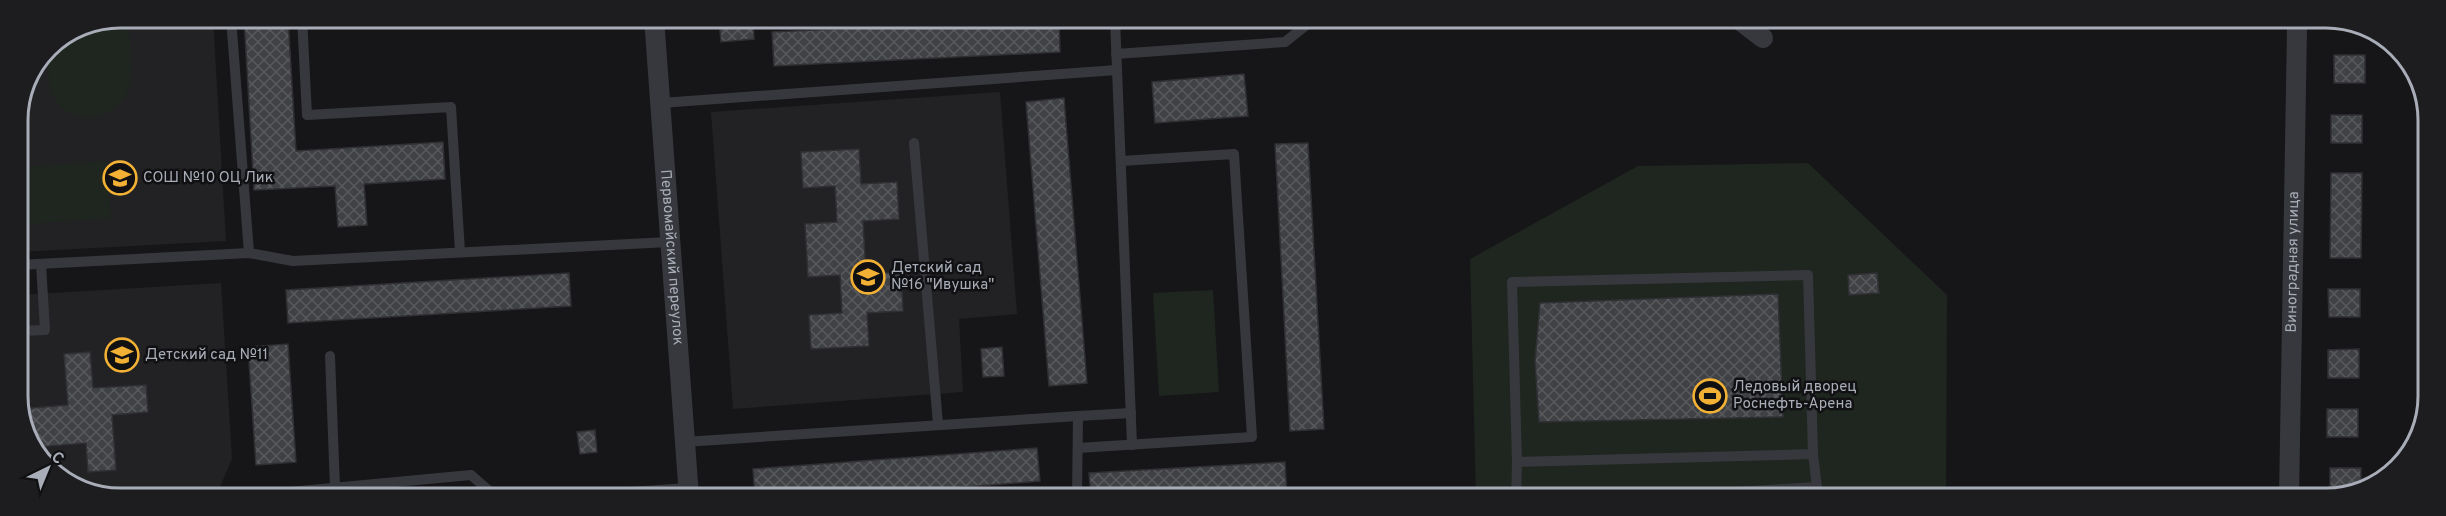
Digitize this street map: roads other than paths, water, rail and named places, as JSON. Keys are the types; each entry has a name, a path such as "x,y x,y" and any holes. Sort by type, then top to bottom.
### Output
{"street":[{"name":"Первомайский переулок","path":"655,28 688,488"},
{"path":"1750,28 1763,38"},
{"name":"Виноградная улица","path":"2289,488 2298,28"}],"lane":[{"path":"232,28 249,253"},
{"path":"303,28 307,115 451,107 460,252"},
{"path":"1115,28 1132,445"},
{"path":"1116,54 1286,42 1303,28"},
{"path":"661,104 1117,70"},
{"path":"914,143 938,424"},
{"path":"1078,448 1252,438 1234,154 1121,161"},
{"path":"28,265 249,253 293,261 669,242"},
{"path":"28,331 45,330 41,264"},
{"path":"1516,488 1512,282 1808,275 1813,454 1817,488"},
{"path":"330,356 335,488 471,475 486,488"},
{"path":"684,442 1131,413"},
{"path":"1077,488 1078,416"},
{"path":"1517,462 1813,454"}],"place":[{"name":"СОШ №10 ОЦ Лик","path":"120,178"},
{"name":"Детский сад №16 \"Ивушка\"","path":"868,277"},
{"name":"Детский сад №11","path":"122,355"},
{"name":"Ледовый дворец Роснефть-Арена","path":"1710,396"}]}
